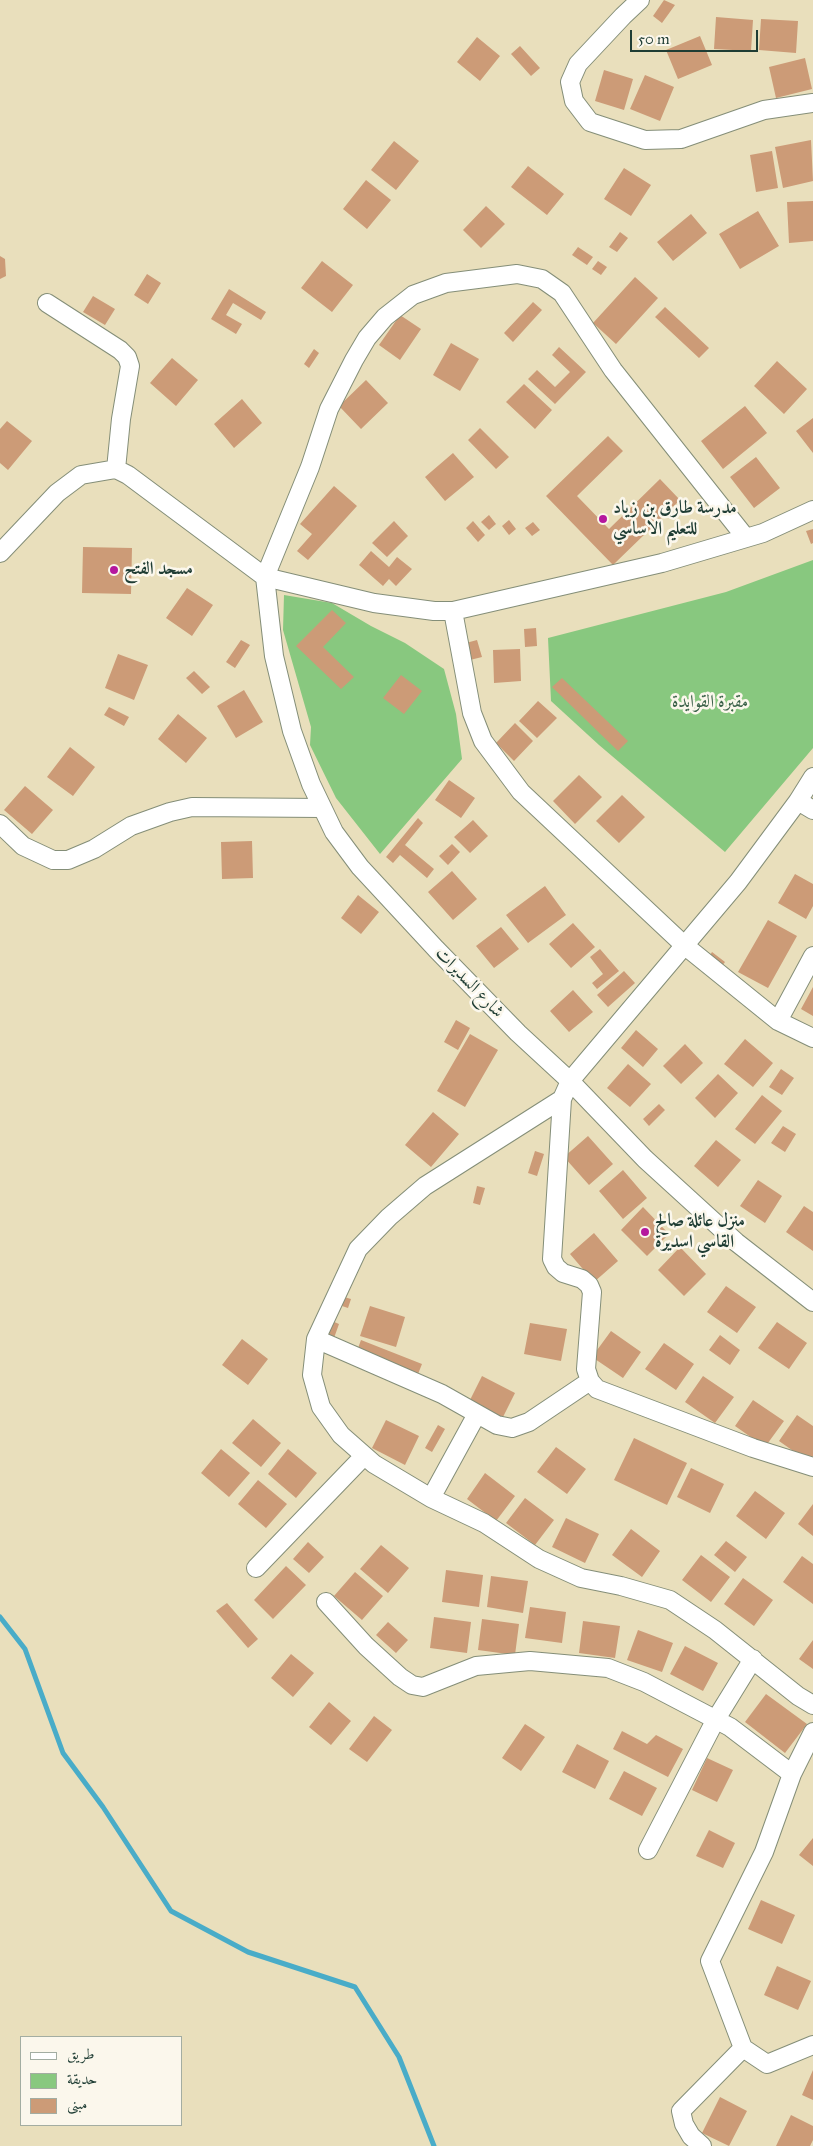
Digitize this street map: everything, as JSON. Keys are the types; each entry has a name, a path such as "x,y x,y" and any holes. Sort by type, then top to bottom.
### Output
{"street":[{"path":"640,0 578,64 570,82 574,101 590,122 644,140 681,139 764,110 813,103"},
{"path":"265,577 310,467 329,409 354,360 379,324 398,305 413,295 446,283 517,274 542,278 562,293 613,370 746,538"},
{"path":"47,304 113,345 127,358 130,366 121,419 116,469"},
{"path":"0,553 57,493 73,481 81,476 116,469 265,577 374,603 434,611 453,610 662,563 763,533 813,510"},
{"name":"شارع السديرات","path":"265,577 274,656 292,731 311,784 322,808 334,832 360,867 436,949 518,1033 570,1081 644,1159 736,1242 813,1302"},
{"path":"453,610 472,713 483,741 521,792 684,945 778,1021 813,1038"},
{"path":"813,776 798,801 738,882 570,1081 562,1099 552,1258 556,1267 563,1273 582,1279 589,1285 592,1292 586,1369 590,1381 597,1389 752,1448 813,1467"},
{"path":"798,801 813,810"},
{"path":"0,824 23,846 53,860 68,860 94,849 131,826 170,812 192,807 322,808"},
{"path":"778,1021 813,956"},
{"path":"562,1099 425,1186 389,1217 358,1249 316,1339 312,1376 321,1407 341,1435 364,1456 430,1498 484,1523 539,1559 581,1578 621,1586 670,1600 715,1630 798,1696 813,1705"},
{"path":"316,1339 433,1390 497,1425 512,1428 529,1422 590,1381"},
{"path":"430,1498 477,1414"},
{"path":"256,1568 364,1456"},
{"path":"326,1602 366,1646 400,1677 412,1685 422,1687 476,1666 530,1661 608,1668 644,1682 730,1727 792,1774"},
{"path":"648,1850 716,1719 753,1659"},
{"path":"813,1732 792,1774 764,1852 710,1961 743,2048 767,2064 813,2045"},
{"path":"702,2146 691,2136 684,2124 681,2111 743,2048"}],"green space":[{"name":"مقبرة القوايدة","path":"813,560 813,748 725,852 599,745 551,701 548,638 726,592"},
{"path":"284,595 332,603 405,643 444,669 456,714 462,759 380,854 336,798 310,745 311,727 283,630"}],"building":[{"path":"664,0 675,5 662,23 653,16"},
{"path":"716,17 753,20 751,51 714,49"},
{"path":"761,19 798,21 796,53 759,50"},
{"path":"700,36 712,65 678,79 666,50"},
{"path":"477,37 500,56 480,81 457,62"},
{"path":"520,46 540,68 531,76 511,54"},
{"path":"805,58 812,89 776,98 769,67"},
{"path":"604,70 633,79 624,110 595,101"},
{"path":"645,75 674,87 660,121 630,109"},
{"path":"811,140 813,181 783,188 775,147"},
{"path":"394,141 419,161 396,190 371,170"},
{"path":"772,151 778,188 756,192 750,155"},
{"path":"528,166 564,194 547,215 511,187"},
{"path":"624,168 651,185 631,216 604,199"},
{"path":"366,180 391,200 367,229 343,209"},
{"path":"813,201 813,241 789,243 787,202"},
{"path":"486,206 505,224 481,248 463,230"},
{"path":"758,211 779,246 740,269 719,234"},
{"path":"691,214 707,233 673,261 657,242"},
{"path":"620,232 628,238 617,252 609,247"},
{"path":"578,247 593,257 587,265 572,255"},
{"path":"0,256 5,259 6,276 0,279"},
{"path":"322,261 353,285 332,312 301,288"},
{"path":"598,261 607,267 601,275 592,269"},
{"path":"147,274 161,283 148,304 134,295"},
{"path":"635,277 658,298 616,344 593,323"},
{"path":"229,289 266,312 261,320 233,303 226,315 242,324 236,334 211,319"},
{"path":"93,296 115,309 105,325 83,312"},
{"path":"533,302 542,310 513,342 504,333"},
{"path":"665,307 709,348 699,358 655,317"},
{"path":"400,315 421,329 400,360 379,345"},
{"path":"451,343 479,359 460,391 433,375"},
{"path":"559,347 586,372 555,404 528,379 537,370 555,387 570,372 552,355"},
{"path":"314,349 319,353 309,368 304,364"},
{"path":"172,358 198,380 176,406 150,383"},
{"path":"777,361 807,389 784,414 754,386"},
{"path":"366,380 388,403 361,429 339,406"},
{"path":"524,384 552,410 535,429 506,402"},
{"path":"242,399 262,423 234,448 214,424"},
{"path":"745,406 767,433 723,469 701,441"},
{"path":"813,418 813,453 796,431"},
{"path":"7,421 32,441 8,470 0,463 0,429"},
{"path":"480,428 509,457 496,469 468,440"},
{"path":"608,436 623,451 577,496 609,529 660,479 680,500 613,565 546,496"},
{"path":"453,453 474,477 445,501 425,477"},
{"path":"756,457 780,488 754,508 730,477"},
{"path":"334,486 357,506 308,560 297,551 312,534 300,524"},
{"path":"489,515 496,524 489,530 481,522"},
{"path":"509,520 516,529 509,535 502,526"},
{"path":"394,521 408,536 387,557 372,543"},
{"path":"473,521 485,535 478,542 466,528"},
{"path":"533,522 540,530 532,536 525,528"},
{"path":"813,529 813,543 811,544 806,531"},
{"path":"83,547 132,548 131,594 82,593"},
{"path":"371,551 389,567 397,557 412,569 396,586 389,579 383,586 359,565"},
{"path":"187,588 213,605 192,636 166,618"},
{"path":"332,610 346,623 323,647 354,677 341,689 296,646"},
{"path":"536,628 537,646 525,647 524,629"},
{"path":"241,640 250,645 235,668 226,662"},
{"path":"477,640 482,657 470,660 466,643"},
{"path":"520,649 521,681 494,683 493,650"},
{"path":"118,654 148,665 134,700 105,688"},
{"path":"194,671 210,687 202,694 186,678"},
{"path":"401,675 422,691 404,714 383,698"},
{"path":"562,678 628,741 618,751 552,687"},
{"path":"244,690 263,722 236,738 217,706"},
{"path":"538,701 557,718 537,738 519,721"},
{"path":"109,707 129,717 124,726 104,715"},
{"path":"178,714 207,738 186,763 158,739"},
{"path":"515,723 533,741 514,761 496,743"},
{"path":"70,747 95,767 73,796 47,777"},
{"path":"579,775 602,797 575,824 553,801"},
{"path":"449,780 475,798 461,818 435,800"},
{"path":"25,786 53,810 32,834 4,810"},
{"path":"622,795 645,817 619,843 596,821"},
{"path":"418,818 423,823 405,845 434,869 427,878 400,855 393,863 386,857"},
{"path":"473,820 488,836 470,853 454,837"},
{"path":"252,841 253,878 222,879 221,842"},
{"path":"452,844 460,852 448,865 439,856"},
{"path":"452,871 477,899 453,920 428,892"},
{"path":"795,874 813,884 813,906 806,919 778,903"},
{"path":"545,886 566,915 528,943 506,915"},
{"path":"358,895 379,912 361,934 341,918"},
{"path":"768,920 797,936 768,988 738,972"},
{"path":"573,923 595,947 571,968 549,944"},
{"path":"501,927 519,949 494,968 476,946"},
{"path":"600,949 619,971 597,989 592,983 603,974 590,957"},
{"path":"712,952 725,962 722,966 709,957"},
{"path":"624,971 635,983 608,1007 597,995"},
{"path":"813,987 813,1016 801,1009"},
{"path":"573,990 593,1012 569,1032 550,1011"},
{"path":"456,1020 470,1028 458,1050 444,1042"},
{"path":"636,1030 658,1049 643,1067 621,1048"},
{"path":"470,1034 498,1050 465,1107 437,1091"},
{"path":"745,1039 773,1063 753,1087 724,1064"},
{"path":"685,1044 703,1063 681,1084 663,1066"},
{"path":"628,1064 651,1084 630,1107 607,1088"},
{"path":"781,1069 794,1078 782,1095 769,1087"},
{"path":"718,1074 738,1093 715,1118 695,1098"},
{"path":"762,1095 782,1111 755,1144 735,1129"},
{"path":"659,1104 665,1110 649,1126 643,1119"},
{"path":"433,1112 459,1134 431,1167 405,1145"},
{"path":"783,1126 796,1134 785,1152 771,1143"},
{"path":"588,1136 613,1164 589,1185 564,1157"},
{"path":"716,1140 741,1160 718,1187 694,1166"},
{"path":"535,1151 544,1154 537,1176 528,1173"},
{"path":"623,1170 647,1198 623,1219 599,1191"},
{"path":"758,1180 782,1196 765,1223 740,1206"},
{"path":"477,1186 485,1188 480,1205 473,1203"},
{"path":"804,1206 813,1212 813,1251 786,1232"},
{"name":"منزل عائلة صالح القاسي اسديرة","path":"643,1207 669,1234 647,1256 621,1230"},
{"path":"594,1233 618,1261 594,1282 570,1254"},
{"path":"680,1247 706,1274 684,1296 658,1270"},
{"path":"726,1286 756,1307 737,1333 707,1312"},
{"path":"344,1297 351,1299 348,1308 342,1306"},
{"path":"370,1306 405,1317 396,1347 360,1336"},
{"path":"332,1321 339,1324 334,1338 327,1335"},
{"path":"777,1322 807,1343 789,1369 758,1348"},
{"path":"530,1323 567,1329 561,1361 524,1354"},
{"path":"611,1331 641,1352 623,1378 592,1357"},
{"path":"720,1335 740,1350 730,1365 709,1350"},
{"path":"242,1339 268,1359 248,1385 222,1365"},
{"path":"361,1340 422,1364 418,1374 357,1351"},
{"path":"664,1343 694,1364 676,1390 645,1369"},
{"path":"482,1376 515,1393 501,1421 468,1404"},
{"path":"703,1376 734,1397 715,1423 685,1402"},
{"path":"753,1400 784,1421 765,1447 735,1426"},
{"path":"797,1415 813,1426 813,1456 809,1462 779,1441"},
{"path":"253,1419 281,1443 261,1467 232,1443"},
{"path":"386,1420 419,1436 405,1465 372,1448"},
{"path":"438,1425 445,1429 432,1452 425,1448"},
{"path":"634,1438 687,1463 667,1505 614,1480"},
{"path":"556,1447 586,1469 567,1494 537,1472"},
{"path":"221,1449 250,1473 229,1497 201,1473"},
{"path":"288,1449 317,1473 296,1498 268,1474"},
{"path":"691,1468 724,1484 710,1513 677,1497"},
{"path":"485,1473 515,1496 496,1521 467,1499"},
{"path":"258,1480 287,1504 266,1528 238,1504"},
{"path":"755,1491 785,1513 766,1539 736,1516"},
{"path":"525,1498 554,1520 535,1545 506,1523"},
{"path":"813,1504 813,1536 798,1524"},
{"path":"566,1518 599,1534 585,1563 552,1547"},
{"path":"631,1529 660,1551 642,1577 612,1555"},
{"path":"726,1541 747,1557 735,1572 714,1555"},
{"path":"308,1542 324,1557 309,1573 293,1559"},
{"path":"381,1545 409,1568 388,1593 360,1569"},
{"path":"701,1555 730,1577 711,1602 682,1580"},
{"path":"802,1556 813,1564 813,1604 783,1582"},
{"path":"286,1566 306,1585 273,1619 254,1600"},
{"path":"446,1570 483,1575 479,1607 442,1602"},
{"path":"355,1572 383,1596 362,1620 334,1596"},
{"path":"491,1576 528,1581 523,1613 487,1607"},
{"path":"743,1578 773,1600 754,1626 724,1604"},
{"path":"227,1603 258,1639 248,1648 216,1611"},
{"path":"530,1607 566,1612 562,1643 525,1638"},
{"path":"434,1617 471,1622 467,1653 430,1648"},
{"path":"482,1619 519,1624 515,1655 478,1650"},
{"path":"583,1621 620,1626 615,1658 579,1653"},
{"path":"388,1622 408,1640 396,1653 376,1635"},
{"path":"638,1630 673,1643 662,1672 627,1660"},
{"path":"813,1640 813,1669 799,1659"},
{"path":"685,1646 718,1663 703,1691 670,1674"},
{"path":"291,1654 314,1673 293,1697 271,1678"},
{"path":"766,1694 807,1724 785,1753 745,1722"},
{"path":"329,1702 351,1721 331,1745 309,1727"},
{"path":"374,1716 392,1730 367,1762 349,1749"},
{"path":"525,1724 545,1737 521,1771 502,1758"},
{"path":"622,1731 647,1744 656,1735 683,1749 668,1777 613,1749"},
{"path":"577,1744 609,1761 595,1789 562,1772"},
{"path":"707,1758 733,1770 717,1802 692,1790"},
{"path":"624,1771 657,1788 642,1816 609,1799"},
{"path":"709,1830 735,1843 723,1868 696,1856"},
{"path":"813,1838 813,1866 799,1855"},
{"path":"761,1900 795,1915 782,1944 748,1929"},
{"path":"777,1966 811,1981 798,2010 764,1995"},
{"path":"813,2070 813,2100 802,2095"},
{"path":"720,2097 747,2111 729,2146 702,2133"},
{"path":"791,2115 813,2126 813,2140 810,2146 776,2146"}],"waterway":[{"path":"0,1617 25,1649 63,1753 103,1807 171,1911 248,1952 355,1987 399,2057 434,2146"}],"place":[{"name":"مدرسة طارق بن زياد للتعليم الاساسي","path":"603,519"},
{"name":"مسجد الفتح","path":"114,570"},
{"name":"منزل عائلة صالح القاسي اسديرة","path":"645,1232"}]}
